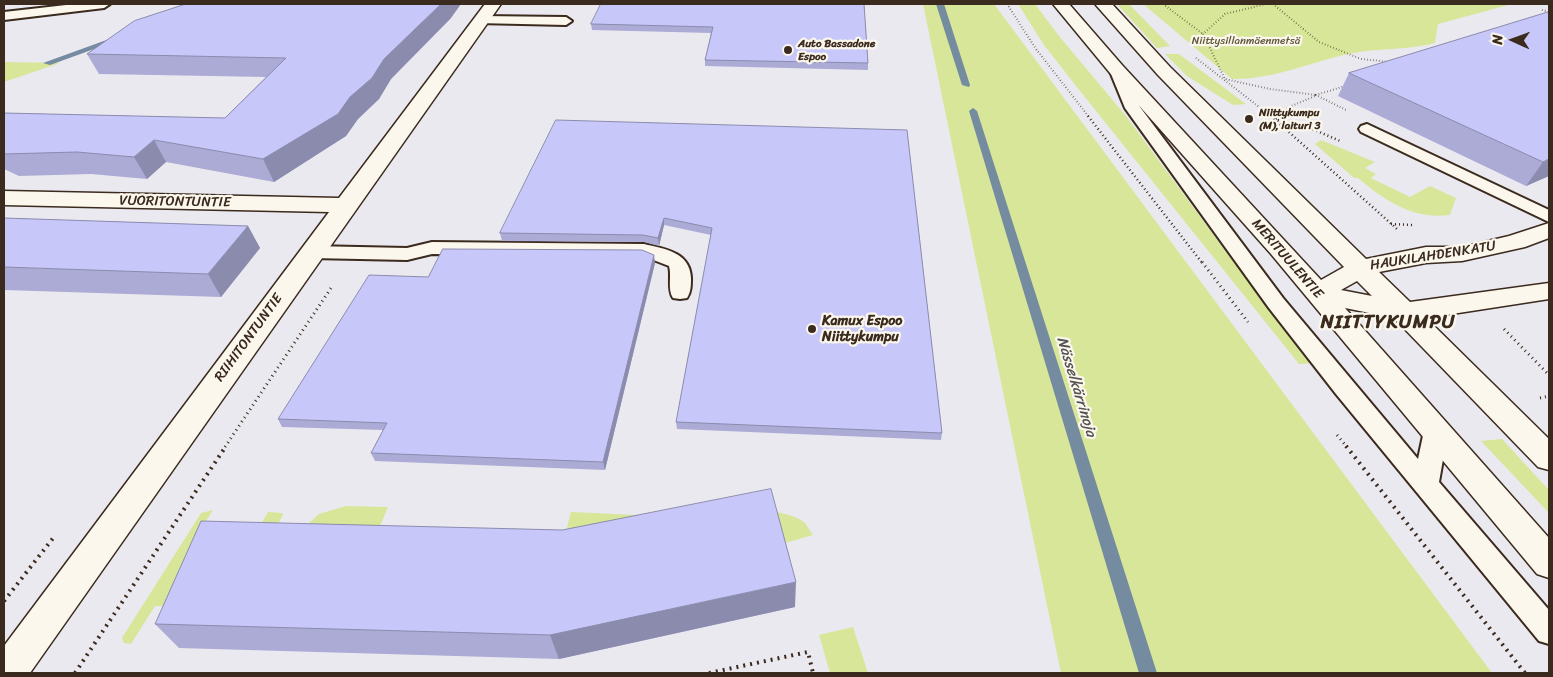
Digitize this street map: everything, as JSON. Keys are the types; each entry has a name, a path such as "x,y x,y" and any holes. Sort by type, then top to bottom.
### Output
{"main road":[{"name":"MERITUULENTIE","path":"1061,4 1116,69 1317,293 1549,563"},
{"path":"1103,4 1164,71 1549,458"},
{"name":"RIIHITONTUNTIE","path":"7,673 487,12"},
{"name":"VUORITONTUNTIE","path":"4,198 346,205"},
{"name":"HAUKILAHDENKATU","path":"1317,293 1360,268 1426,255 1462,254 1516,242 1549,230"},
{"path":"1317,293 1405,312 1549,291"}],"lane":[{"path":"4,16 104,4"},
{"path":"487,12 566,21"},
{"path":"1116,69 1133,108 1276,303 1344,388 1549,631"},
{"path":"1367,128 1549,217"},
{"path":"311,252 407,254 440,248 644,250 677,262 682,271 680,293"},
{"path":"1426,483 1436,431"}],"path":[{"path":"1007,4 1036,49 1252,326"},
{"path":"1163,4 1202,34 1225,79"},
{"path":"1202,34 1224,14 1266,4"},
{"path":"1273,4 1319,42 1361,59 1390,62"},
{"path":"1542,10 1549,12"},
{"path":"1194,56 1276,119 1426,255"},
{"path":"1225,79 1270,89 1316,95 1368,120 1367,128"},
{"path":"1276,119 1289,107 1316,95 1350,84"},
{"path":"1391,224 1416,226"},
{"path":"75,673 355,253"},
{"path":"1474,302 1549,375"},
{"path":"1337,434 1525,673"},
{"path":"709,673 808,652 814,673"},
{"path":"733,673 737,667"}],"green space":[{"path":"923,4 994,4 1492,673 1061,673"},
{"path":"1018,4 1035,4 1059,36 1126,116 1229,256 1315,363 1299,364 1044,45"},
{"path":"1117,4 1129,4 1170,46 1157,48"},
{"name":"Niittysillanmäenmetsä","path":"1143,4 1512,4 1438,24 1435,43 1416,47 1359,52 1280,73 1232,79"},
{"path":"1165,54 1179,54 1246,104 1233,105 1187,76"},
{"path":"4,62 60,63 4,82"},
{"path":"1321,140 1375,162 1365,168 1376,174 1371,178 1410,197 1430,186 1456,198 1450,215 1436,216 1424,214 1400,207 1389,201 1358,178 1354,178 1315,144"},
{"path":"1502,439 1549,490 1549,513 1481,441"},
{"path":"346,506 388,507 370,550 305,527 319,514"},
{"path":"725,507 777,512 787,515 804,522 813,535 778,545 560,555 571,512 659,516"},
{"path":"213,510 198,534 254,536 268,512 282,513 283,515 265,548 196,607 155,606 131,644 124,643 122,638 201,513"},
{"path":"853,627 868,673 830,673 819,635"}],"building":[{"path":"186,4 441,4 384,59 372,78 350,97 338,114 263,159 154,140 134,157 77,152 4,154 4,113 225,118 286,58 87,54 134,21"},
{"name":"Auto Bassadone Espoo","path":"601,4 864,4 868,63 705,60 713,27 591,24"},
{"path":"1549,12 1549,159 1543,162 1349,73"},
{"name":"Kamux Espoo Niittykumpu","path":"556,120 907,130 942,433 676,422 712,228 664,218 658,238 643,235 500,233"},
{"path":"4,218 248,226 208,274 4,267"},
{"path":"443,249 642,250 654,255 603,462 371,453 387,423 278,419 369,275 428,277"},
{"path":"771,489 796,582 550,635 155,624 201,521 562,530"}],"waterway":[{"name":"Nässelkärrinoja","path":"940,4 966,85"},
{"path":"47,63 115,40"},
{"name":"Nässelkärrinoja","path":"973,111 1148,673"}],"place":[{"name":"Auto Bassadone Espoo","path":"788,50"},
{"name":"Niittykumpu (M), laituri 3","path":"1249,119"},
{"name":"Kamux Espoo Niittykumpu","path":"812,329"}],"district":[{"name":"NIITTYKUMPU","path":"1388,323"}]}
